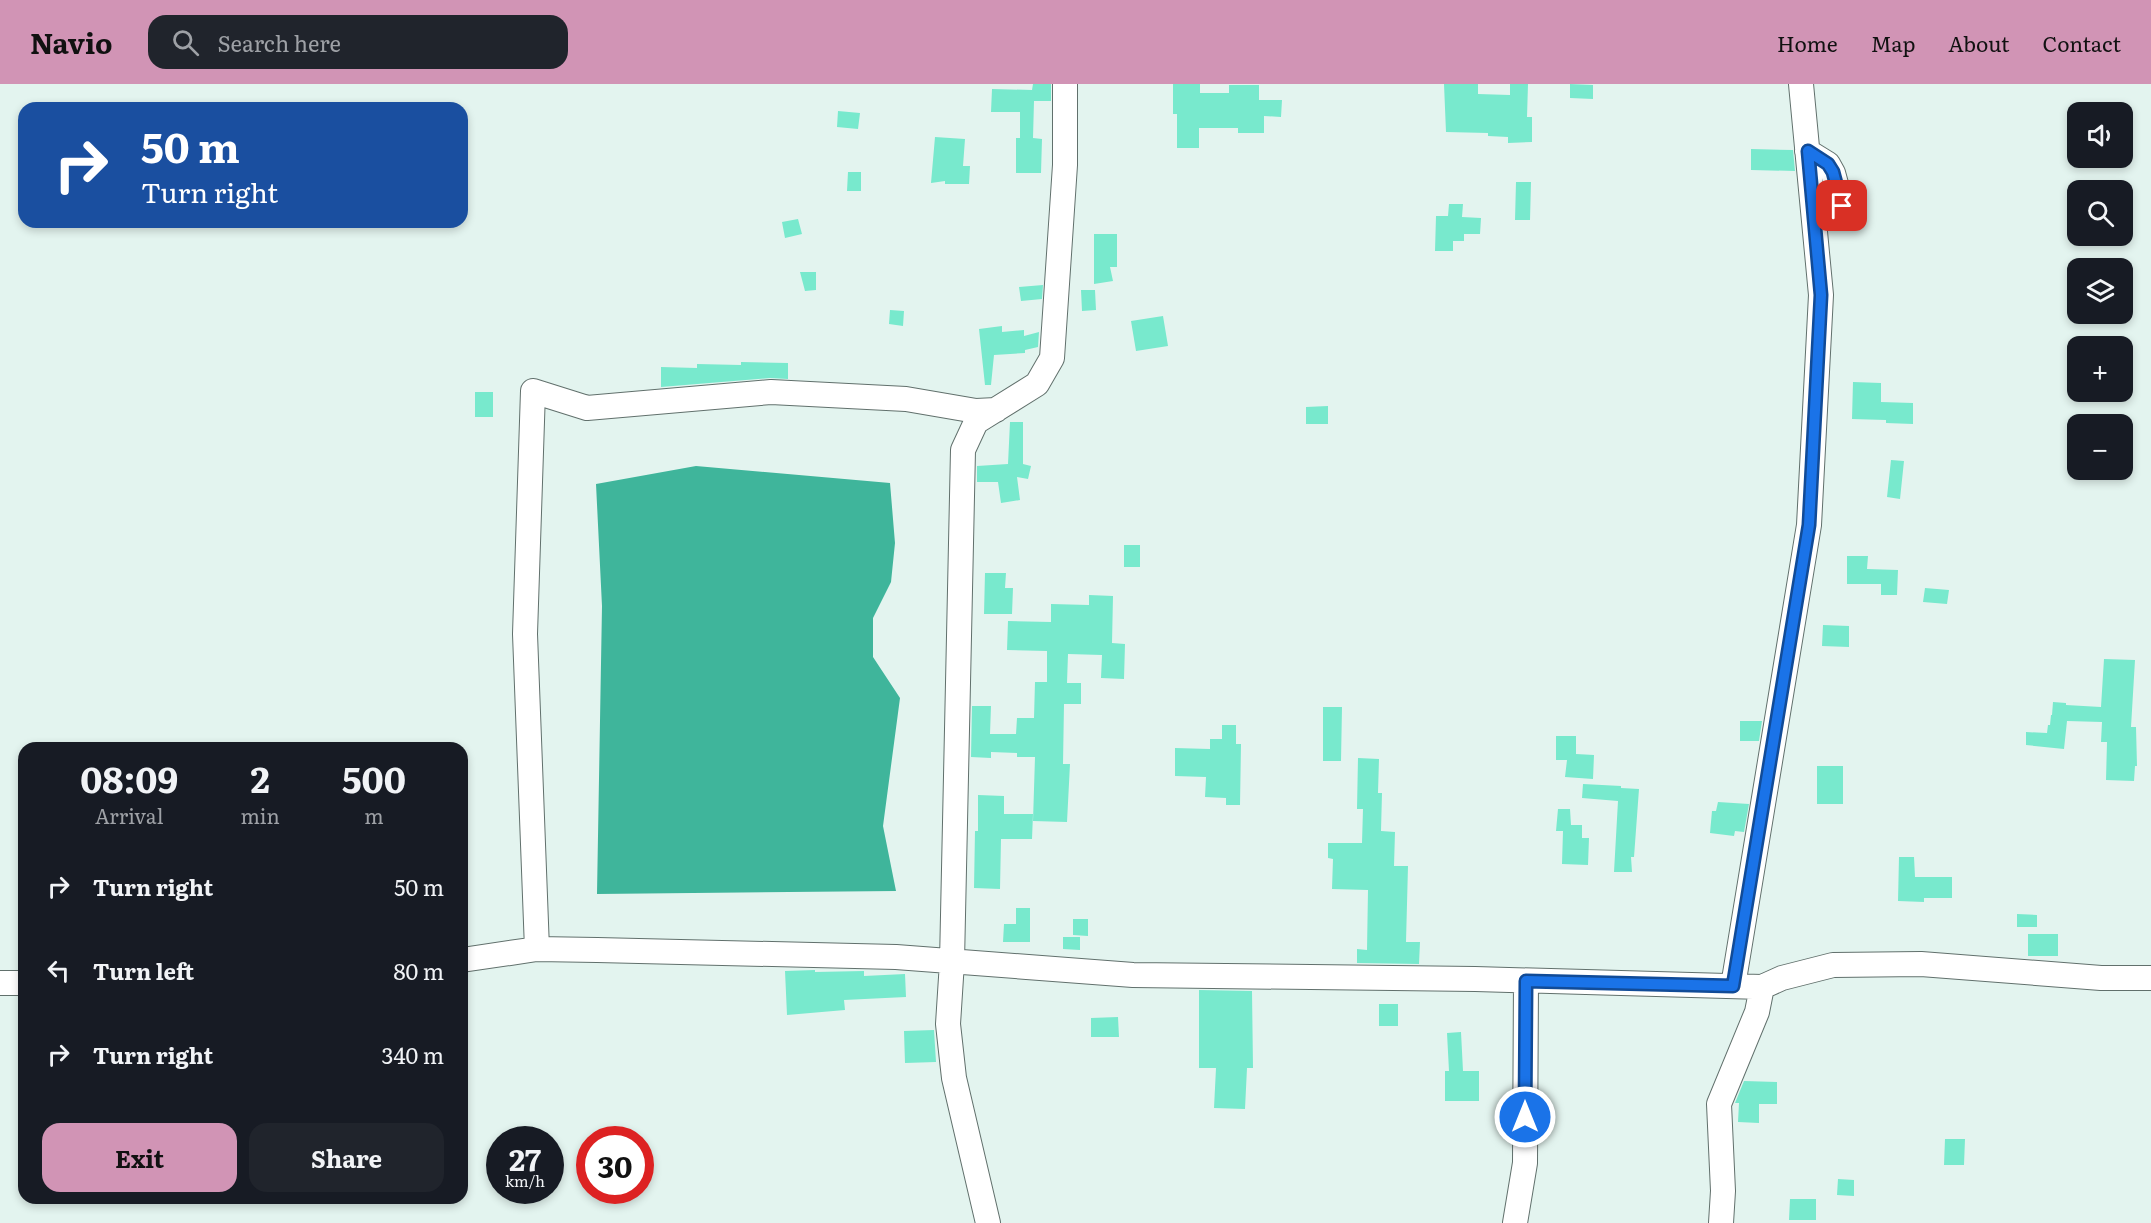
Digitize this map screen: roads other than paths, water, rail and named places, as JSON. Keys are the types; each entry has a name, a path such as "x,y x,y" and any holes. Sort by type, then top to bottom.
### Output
{"street":[{"path":"988,1223 954,1078 948,1024 952,962 963,450 976,422 1037,384 1052,358 1065,165 1065,84"},
{"path":"1733,986 1809,525 1821,295 1801,84"},
{"path":"1808,151 1828,164 1833,172 1842,206"},
{"path":"537,949 525,634 533,392 587,408 771,392 906,399 976,411 996,410"},
{"path":"468,959 537,949 896,957 1133,975 1762,987 1782,978 1833,965 1921,964 2101,978 2151,978"},
{"path":"1515,1223 1525,1163 1526,981"},
{"path":"0,983 18,983"},
{"path":"1721,1223 1723,1191 1719,1104 1757,1012 1762,987"}]}
